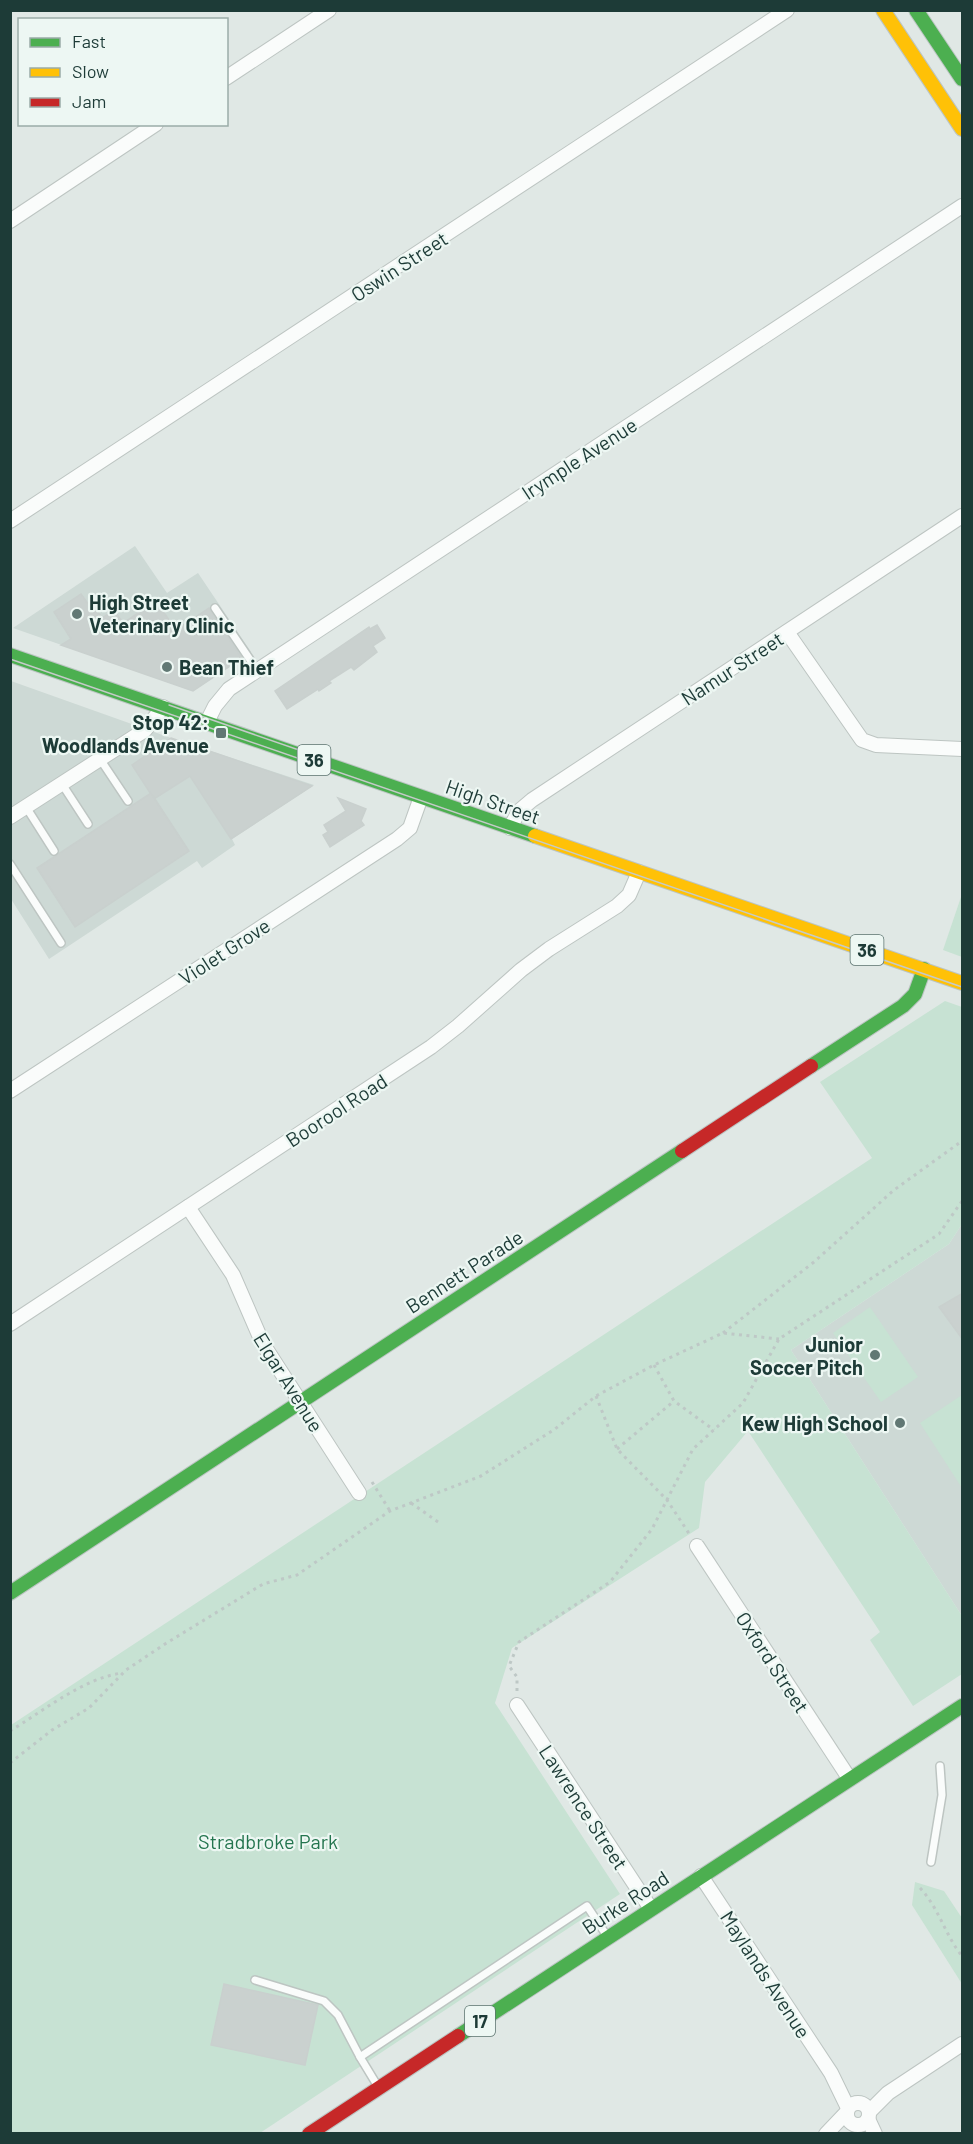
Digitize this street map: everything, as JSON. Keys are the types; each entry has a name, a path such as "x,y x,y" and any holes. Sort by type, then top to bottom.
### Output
{"main road":[{"path":"883,10 963,129"},
{"path":"916,10 963,79"},
{"name":"High Street","path":"10,655 963,983"},
{"name":"Bennett Parade","path":"10,1593 903,1006 915,994 924,969"},
{"name":"Burke Road","path":"309,2133 963,1706"}],"street":[{"path":"228,77 329,10"},
{"name":"Oswin Street","path":"10,521 788,10"},
{"path":"10,221 153,126"},
{"name":"Irymple Avenue","path":"207,722 218,702 229,689 963,206"},
{"name":"Namur Street","path":"510,828 519,812 532,800 963,516"},
{"path":"787,632 862,740 876,745 963,748"},
{"path":"10,817 145,730 163,707"},
{"name":"Violet Grove","path":"10,1091 397,839 410,828 421,797"},
{"name":"Boorool Road","path":"10,1324 431,1047 521,970 549,949 617,906 629,895 639,872"},
{"name":"Elgar Avenue","path":"188,1206 233,1275 263,1344 359,1493"},
{"name":"Oxford Street","path":"697,1546 849,1779"},
{"name":"Lawrence Street","path":"517,1705 651,1909"},
{"name":"Maylands Avenue","path":"702,1876 859,2115 875,2133"},
{"path":"827,2133 859,2115 888,2093 963,2044"}],"lane":[{"path":"215,608 257,670"},
{"path":"100,759 128,801"},
{"path":"62,784 88,824"},
{"path":"26,807 54,851"},
{"path":"10,864 61,943"},
{"path":"931,1862 942,1795 940,1766"},
{"path":"360,2057 587,1906 607,1937"},
{"path":"255,1980 324,2001 338,2016 379,2088"}],"path":[{"path":"10,1763 52,1730 89,1708 124,1673 165,1644 263,1584 297,1575 390,1510 481,1476 555,1429 596,1396 654,1365 723,1333 814,1262 894,1190 963,1141"},
{"path":"517,1705 517,1677 509,1666 519,1642 610,1582 652,1529 693,1449 743,1403 779,1339 939,1234 963,1201"},
{"path":"723,1333 779,1339"},
{"path":"654,1365 674,1401 714,1430"},
{"path":"596,1396 617,1449 667,1500 697,1546"},
{"path":"617,1449 674,1401"},
{"path":"372,1482 390,1510"},
{"path":"411,1503 441,1524"},
{"path":"10,1731 105,1675 124,1673"},
{"path":"920,1888 931,1901 950,1938 963,1956"}],"shaded area":[{"path":"135,546 167,593 198,573 251,652 193,691 13,628"},
{"path":"11,681 171,738 314,785 232,839 235,845 202,868 197,861 49,959 11,899"},
{"name":"Kew High School","path":"962,1224 962,1616 791,1350 949,1244"}],"green space":[{"path":"962,894 962,957 943,950"},
{"name":"Stradbroke Park","path":"945,1001 962,1007 962,1224 949,1244 791,1350 962,1616 962,1674 913,1706 870,1640 880,1632 748,1431 705,1482 699,1528 512,1648 495,1703 620,1894 260,2133 11,2133 11,1725 872,1158 820,1082"},
{"name":"Junior Soccer Pitch","path":"870,1307 918,1377 881,1402 833,1333"},
{"path":"962,1395 962,1488 920,1423"},
{"path":"915,1882 944,1891 962,1918 962,1984 912,1905"}],"building":[{"path":"81,594 89,605 92,603 102,618 114,610 123,623 156,601 176,630 209,608 242,658 193,691 61,645 71,639 54,612"},
{"path":"377,625 385,638 373,646 377,652 354,670 351,667 329,681 331,683 319,691 318,689 287,709 275,691 369,627 370,629"},
{"path":"171,738 312,786 231,839 190,776 154,799 132,765"},
{"path":"151,793 189,851 75,927 37,868"},
{"path":"338,798 366,809 361,821 364,825 330,847 323,835 328,832 324,825 346,811"},
{"path":"963,1293 963,1340 939,1307"},
{"path":"224,1984 318,2005 305,2065 211,2045"}],"tram line":[{"path":"10,659 962,987"},
{"path":"169,705 325,759"}],"traffic: fast":[{"path":"916,10 962,79"},
{"path":"10,655 535,836"},
{"path":"811,1066 903,1006 915,994 924,969"},
{"path":"10,1593 682,1151"},
{"path":"458,2036 962,1706"}],"traffic: slow":[{"path":"883,10 962,129"},
{"path":"535,836 962,983"}],"traffic: jam":[{"path":"682,1151 811,1066"},
{"path":"309,2134 458,2036"}],"place":[{"name":"High Street Veterinary Clinic","path":"77,614"},
{"name":"Bean Thief","path":"167,667"},
{"name":"Stop 42: Woodlands Avenue","path":"221,733"},
{"name":"Junior Soccer Pitch","path":"875,1355"},
{"name":"Kew High School","path":"900,1423"}]}
